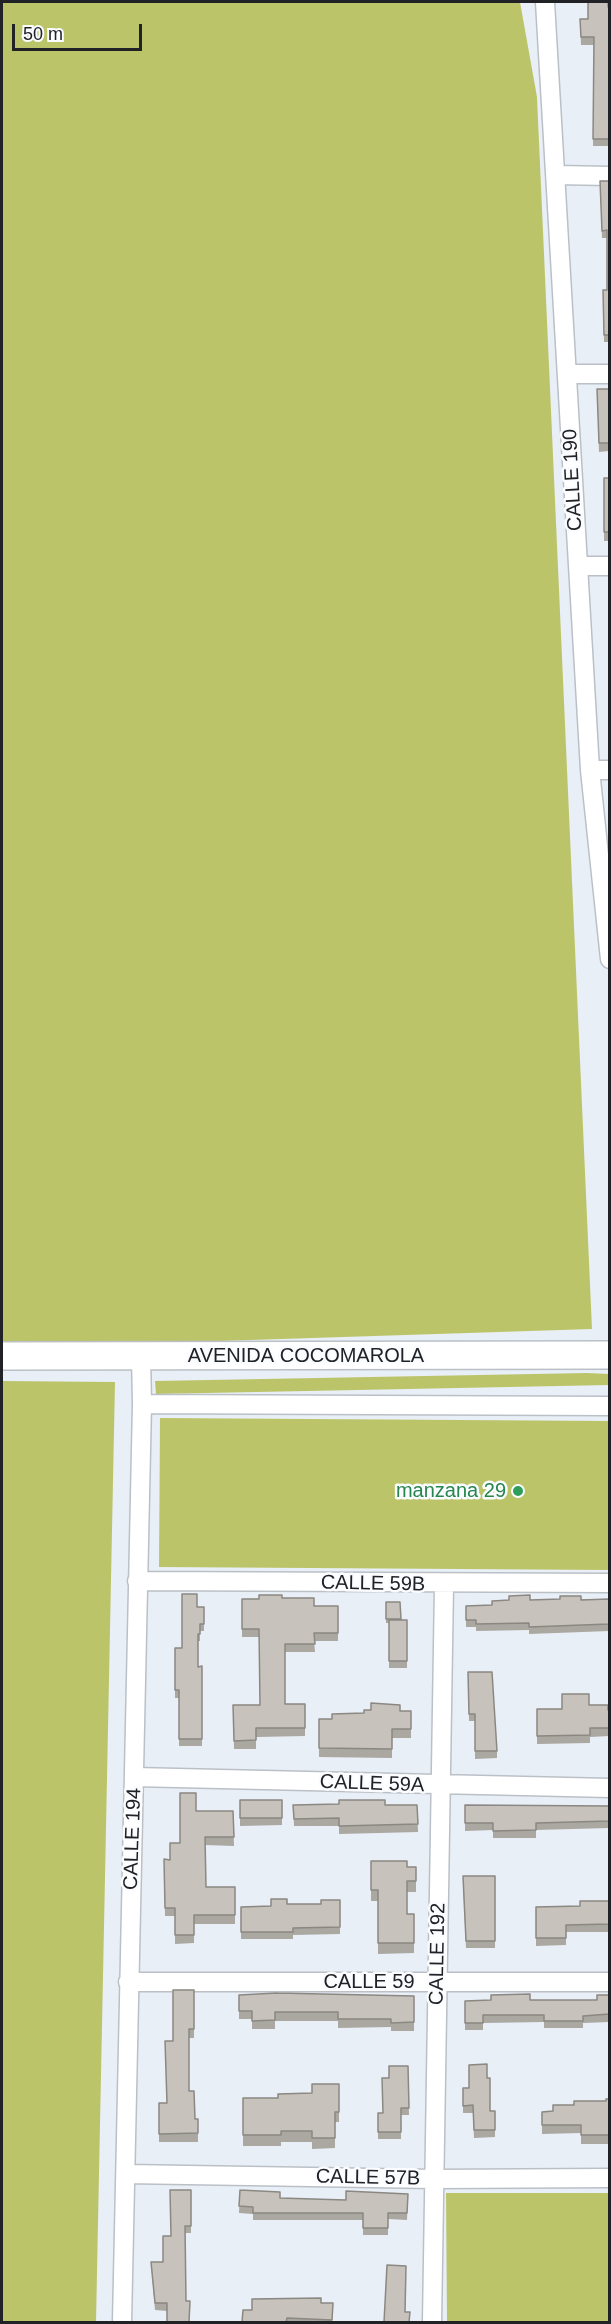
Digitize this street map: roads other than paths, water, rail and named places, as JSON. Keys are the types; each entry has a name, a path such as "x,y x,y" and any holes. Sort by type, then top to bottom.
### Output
{"main road":[{"name":"AVENIDA COCOMAROLA","path":"2,1356 609,1356"}],"street":[{"name":"CALLE 190","path":"545,2 590,770 609,959"},
{"path":"556,175 609,176"},
{"path":"567,374 609,374"},
{"path":"578,566 609,566"},
{"path":"590,770 609,770"},
{"name":"CALLE 194","path":"122,2322 142,1404 141,1356"},
{"path":"142,1404 609,1406"},
{"name":"CALLE 59B","path":"137,1581 444,1585 609,1583"},
{"name":"CALLE 192","path":"432,2322 444,1585"},
{"name":"CALLE 59A","path":"134,1777 440,1786 609,1788"},
{"name":"CALLE 59","path":"128,1982 609,1982"},
{"name":"CALLE 57B","path":"126,2174 434,2179 609,2178"}],"place":[{"name":"manzana 29","path":"518,1491"}]}
